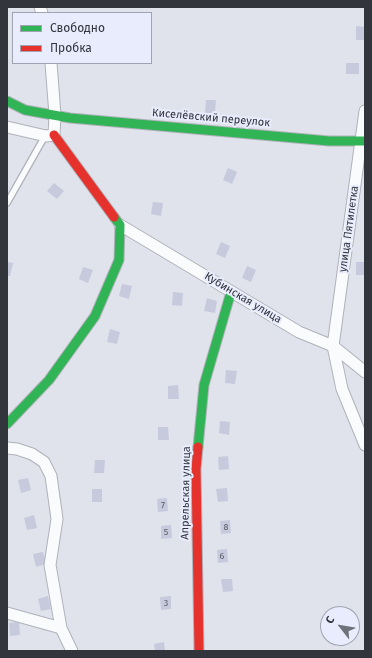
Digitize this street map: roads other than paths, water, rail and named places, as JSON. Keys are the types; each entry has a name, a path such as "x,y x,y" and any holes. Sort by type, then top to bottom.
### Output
{"street":[{"path":"7,127 50,135 55,115 50,64"},
{"name":"Киселёвский переулок","path":"7,101 25,110 70,118 329,140 363,141"},
{"name":"улица Пятилетка","path":"365,111 363,141 333,346 342,390 365,445"},
{"name":"Кубинская улица","path":"50,135 120,225 299,332 333,346 365,372"},
{"path":"7,424 49,380 95,316 119,260 120,225"},
{"name":"Апрельская улица","path":"199,651 196,469 203,392 232,292"},
{"path":"7,448 17,449 32,454 44,462 51,476 57,519 50,566 61,628 72,651"},
{"path":"7,613 61,628"}],"lane":[{"path":"7,203 50,135"}]}
